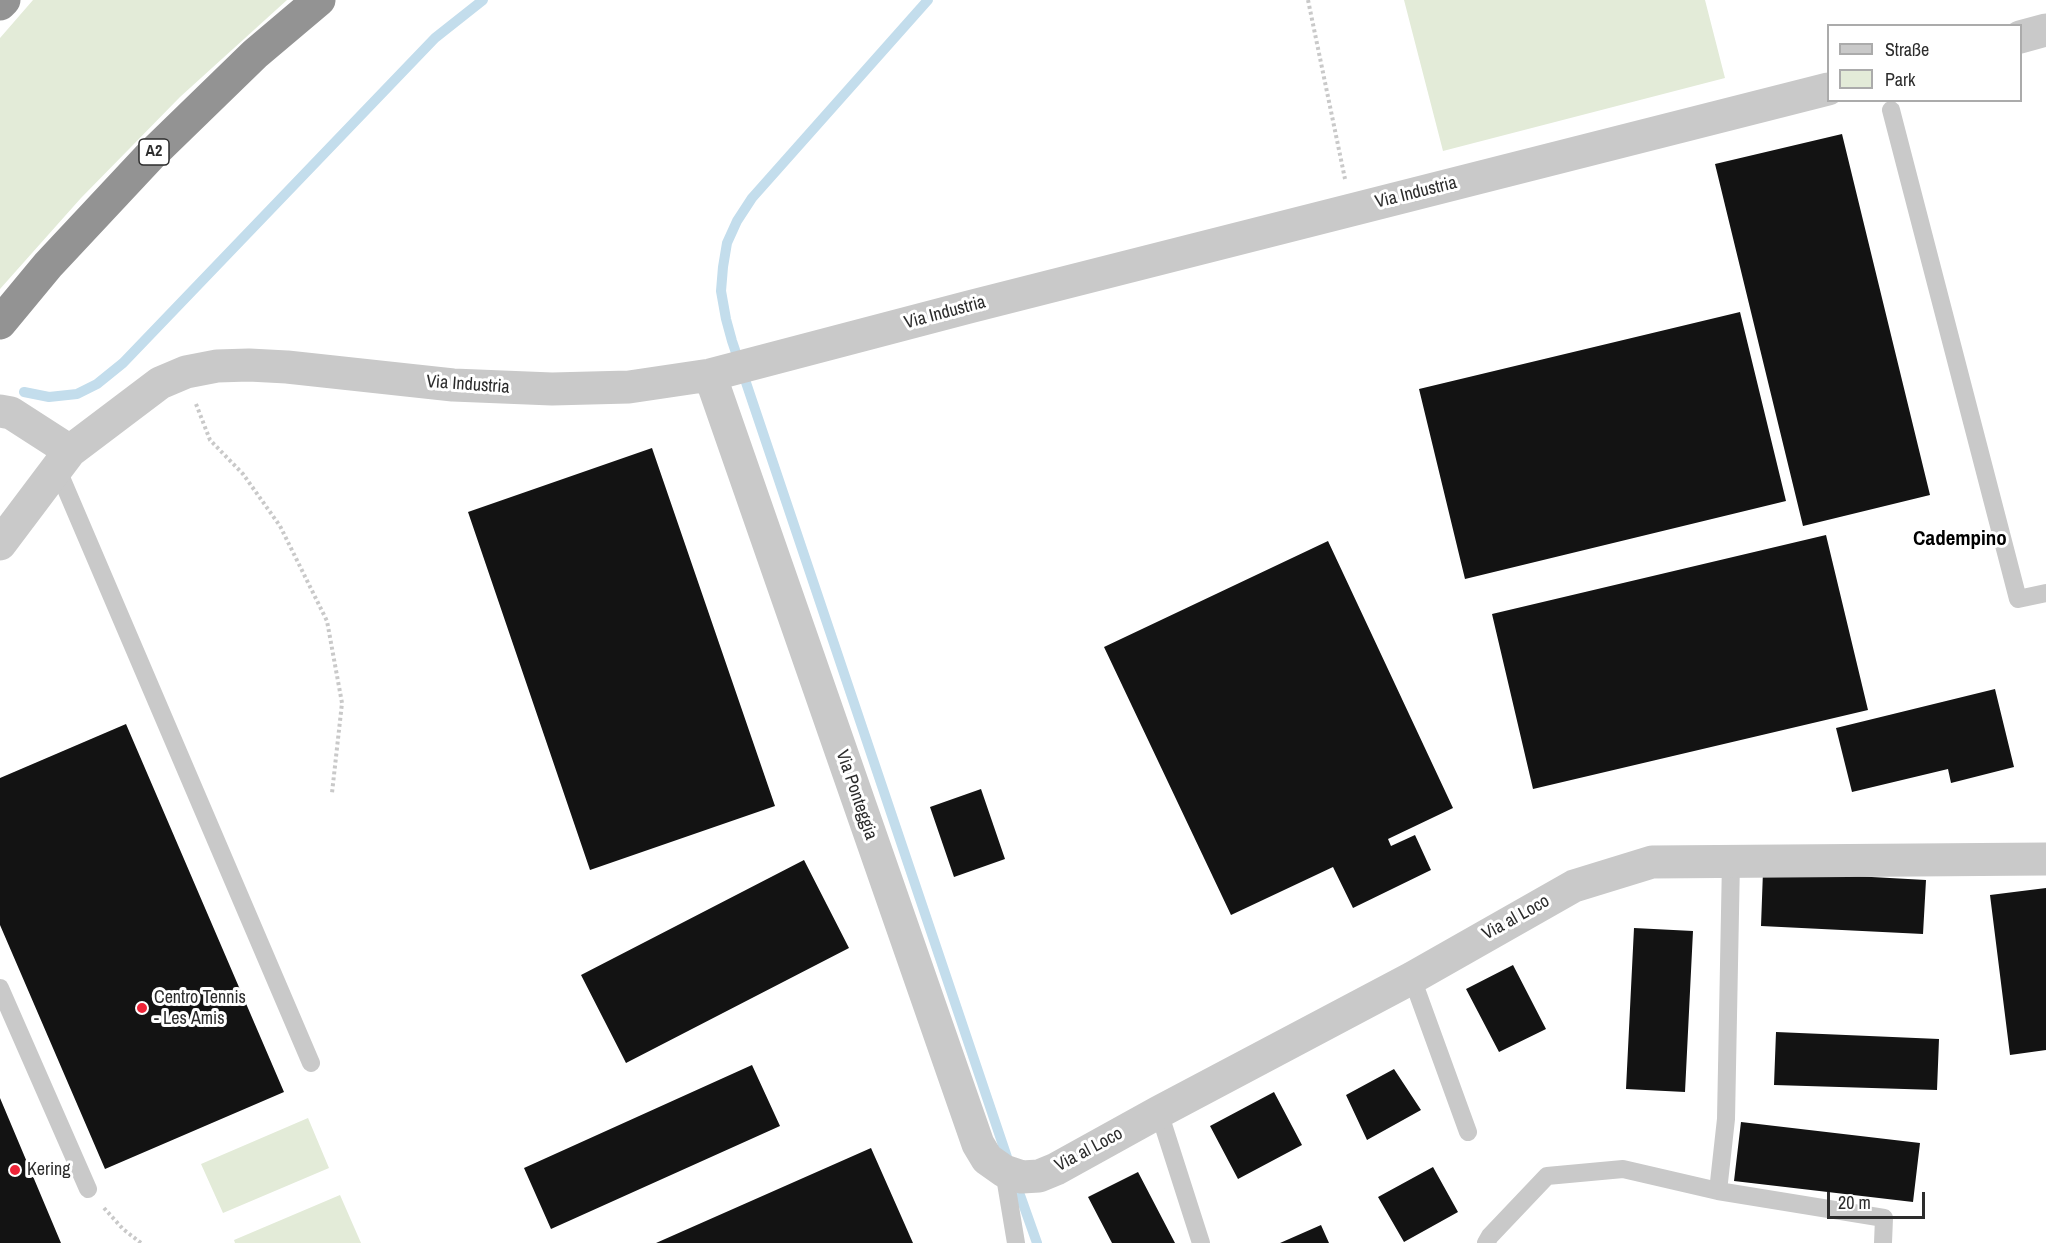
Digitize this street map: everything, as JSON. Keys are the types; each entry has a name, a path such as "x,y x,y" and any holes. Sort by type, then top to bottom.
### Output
{"highway":[{"path":"0,4 4,0"},
{"name":"A2","path":"2,320 48,265 150,156 255,54 319,0"}],"street":[{"path":"2022,36 2046,30"},
{"name":"Via Industria","path":"63,459 160,383 186,372 217,366 249,365 453,385 552,389 629,387 729,370 1827,89"},
{"name":"Via Ponteggia","path":"729,370 978,1144 987,1159 1004,1171"},
{"path":"0,411 11,413 63,459 0,544"},
{"name":"Via al Loco","path":"1004,1171 1022,1177 1039,1176 1056,1169 1412,978 1574,886 1652,862 2046,859"}],"lane":[{"path":"1891,110 2018,599 2046,593"},
{"path":"63,459 311,1063"},
{"path":"1718,1191 1726,1119 1731,861"},
{"path":"1412,978 1467,1132"},
{"path":"0,988 88,1189"},
{"path":"1159,1112 1202,1243"},
{"path":"1486,1243 1547,1176 1623,1168 1718,1191 1884,1218 1883,1243"},
{"path":"1004,1171 1016,1243"}],"path":[{"path":"1308,0 1352,210"},
{"path":"197,370 196,404 210,440 243,474 280,526 327,621 342,703 332,793"},
{"path":"88,1189 123,1229 141,1243"}],"green space":[{"path":"33,0 287,0 180,97 81,198 0,289 0,38"},
{"path":"1404,0 1705,0 1725,78 1443,151"},
{"path":"308,1118 329,1168 223,1213 201,1164"},
{"path":"340,1195 361,1243 235,1243 234,1240"}],"building":[{"path":"1842,134 1930,495 1803,526 1715,164"},
{"path":"1740,312 1786,501 1465,579 1419,389"},
{"path":"652,448 775,806 590,870 468,512"},
{"path":"1826,535 1868,710 1533,789 1492,614"},
{"path":"1328,541 1453,808 1388,839 1391,846 1415,835 1431,870 1353,908 1333,867 1231,915 1104,647"},
{"path":"1995,689 2014,767 1951,783 1948,769 1852,792 1836,728"},
{"name":"Centro Tennis - Les Amis","path":"126,724 284,1092 105,1169 0,925 0,778"},
{"path":"981,789 1005,859 954,877 930,807"},
{"path":"804,860 849,948 626,1063 581,975"},
{"path":"1763,871 1926,880 1923,934 1761,926"},
{"path":"2046,888 2046,1050 2010,1055 1990,895"},
{"path":"1634,928 1693,931 1685,1092 1626,1089"},
{"path":"1513,965 1546,1029 1499,1052 1466,989"},
{"path":"1776,1032 1939,1039 1937,1090 1774,1085"},
{"path":"752,1065 780,1126 551,1229 524,1168"},
{"path":"1394,1069 1421,1110 1367,1140 1346,1095"},
{"path":"1274,1092 1302,1145 1238,1179 1210,1126"},
{"name":"Kering","path":"0,1098 61,1243 0,1243"},
{"path":"1741,1122 1920,1143 1913,1202 1734,1181"},
{"path":"871,1148 913,1243 656,1243"},
{"path":"1433,1167 1458,1212 1404,1242 1378,1197"},
{"path":"1138,1172 1175,1243 1112,1243 1088,1197"},
{"path":"1321,1225 1329,1243 1280,1243"}],"waterway":[{"path":"24,392 49,397 77,394 97,384 123,363 435,38 483,0"},
{"path":"928,0 752,198 737,221 727,243 721,291 732,341 1009,1163"},
{"path":"1015,1181 1037,1243"}],"place":[{"name":"Centro Tennis - Les Amis","path":"142,1008"},
{"name":"Kering","path":"15,1170"}],"district":[{"name":"Cadempino","path":"1960,539"}]}
